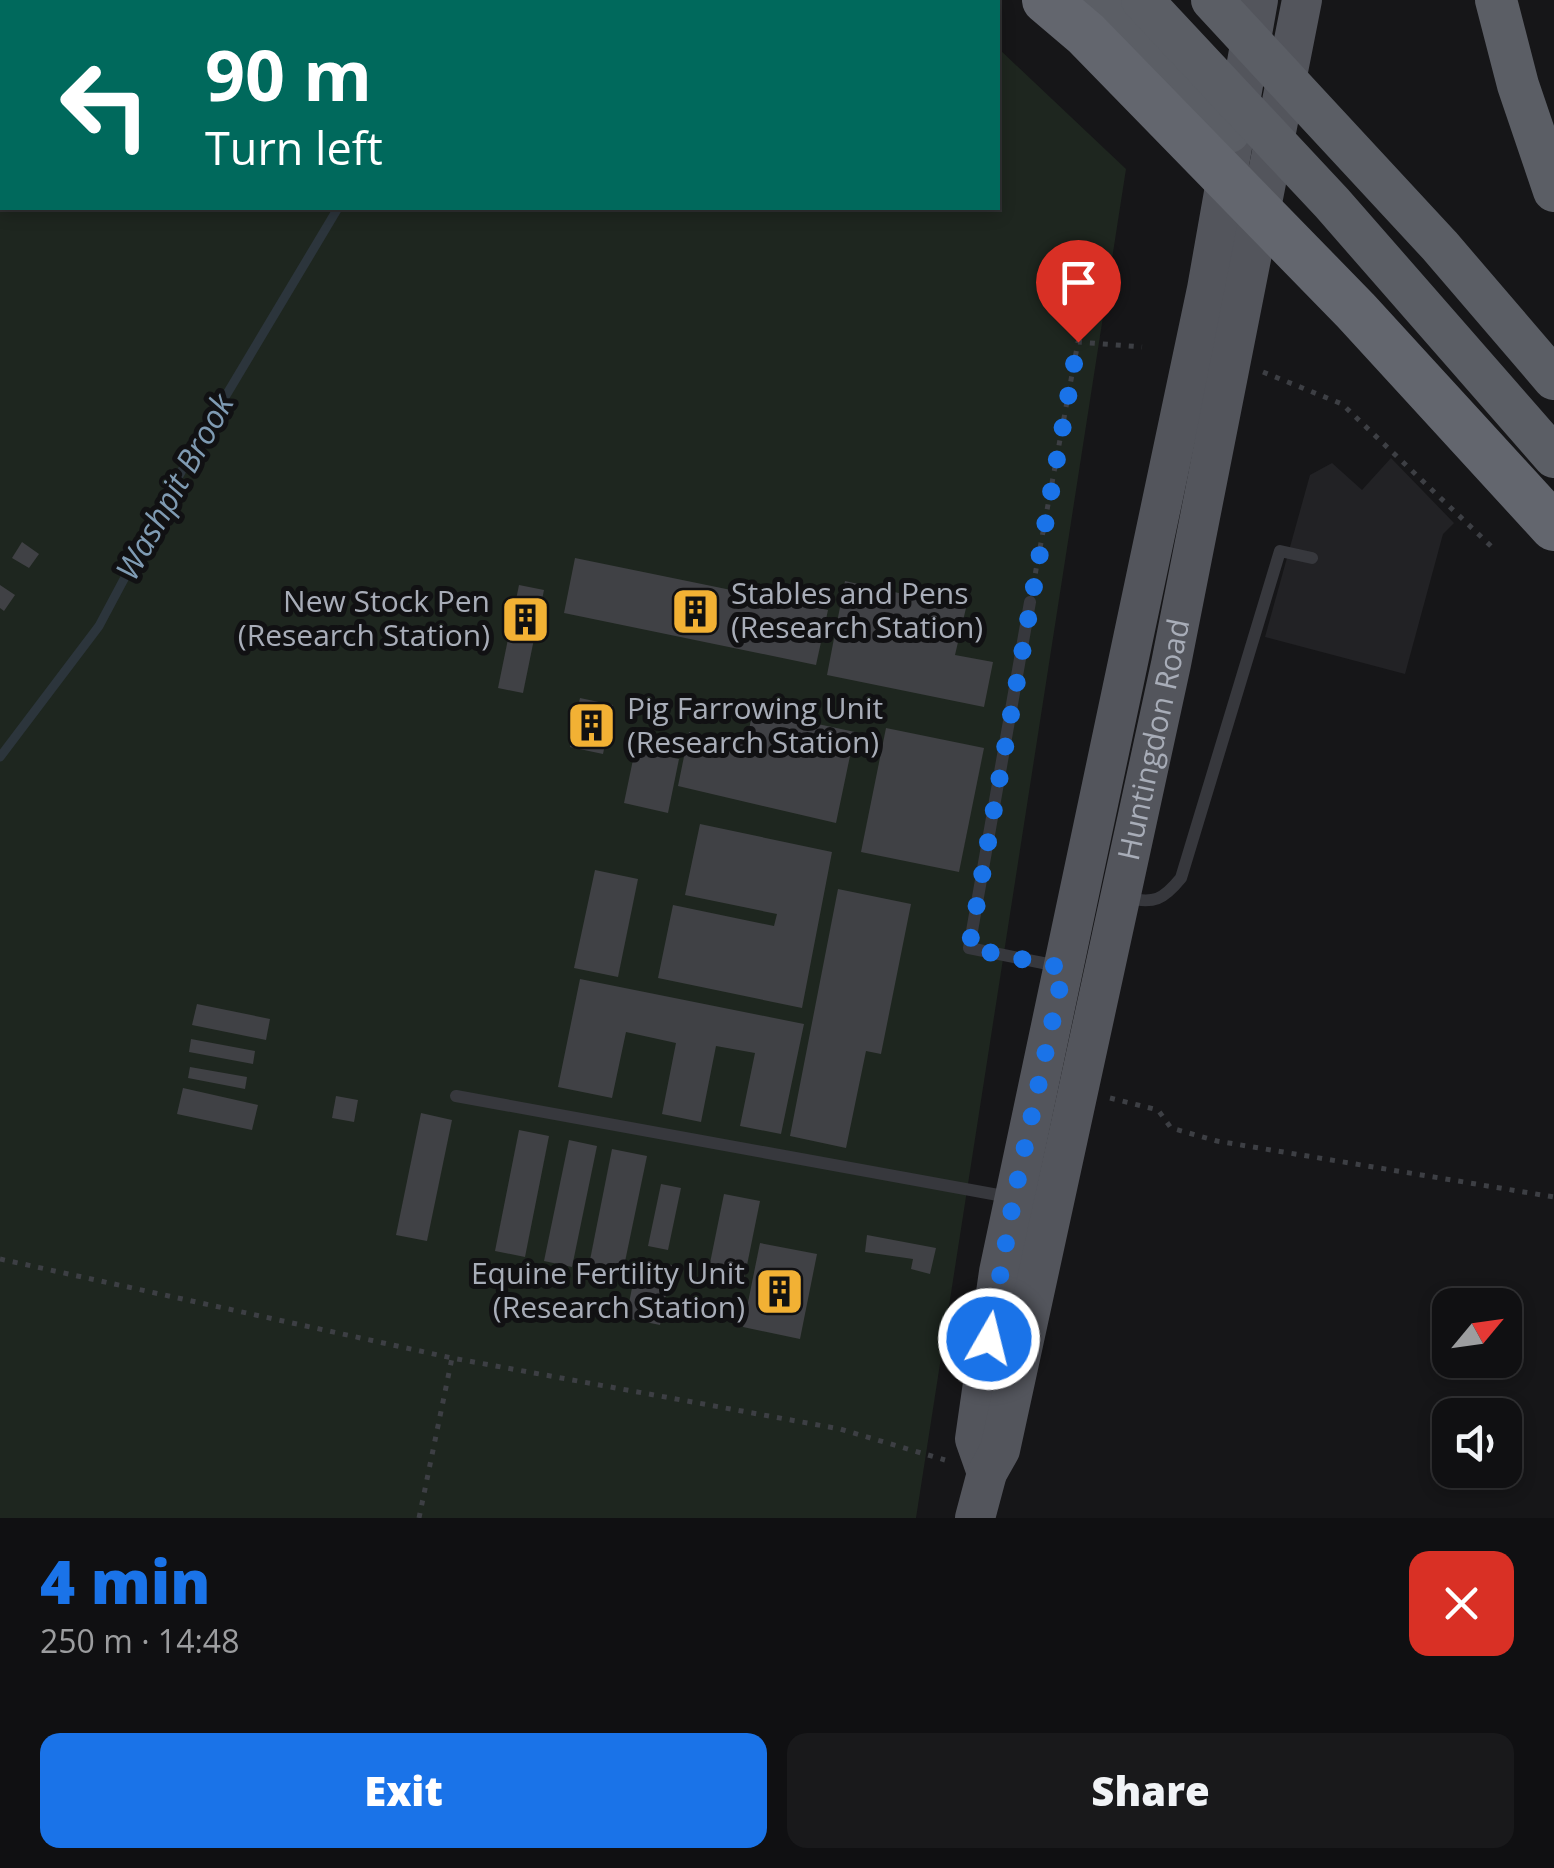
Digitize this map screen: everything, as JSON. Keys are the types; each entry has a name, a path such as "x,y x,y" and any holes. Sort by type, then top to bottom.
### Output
{"highway":[{"path":"1046,0 1086,34 1356,311 1554,527"},
{"path":"1091,0 1252,153 1332,203"},
{"path":"1142,0 1332,203 1554,456"},
{"path":"1212,0 1440,246 1554,379"},
{"path":"1496,0 1518,86 1554,191"}],"main road":[{"name":"Huntingdon Road","path":"975,1518 986,1473 1000,1450 1057,1204 1077,1097 1084,971 1258,0"},
{"name":"Huntingdon Road","path":"986,1473 975,1439 1014,1197 1084,971 1119,897 1302,0"},
{"path":"1014,1197 1057,1204"}],"lane":[{"path":"1119,897 1152,903 1167,895 1181,878 1280,551 1312,558"},
{"path":"1030,602 969,948 1084,971"},
{"path":"456,1096 1014,1197"}],"path":[{"path":"1030,602 1078,342 1142,347"},
{"path":"1263,372 1342,404 1494,549"},
{"path":"1077,1097 1113,1098 1158,1110 1170,1128 1216,1142 1554,1197"},
{"path":"0,1259 452,1358 840,1429 986,1473"},
{"path":"420,1518 452,1358"}],"shaded area":[{"path":"1000,50 1126,169 916,1518 0,1518 0,210 1000,210"},
{"path":"1391,458 1454,523 1443,534 1405,674 1265,637 1310,475 1332,463 1362,490"}],"building":[{"path":"22,542 39,554 29,568 12,558"},
{"name":"Stables and Pens (Research Station)","path":"575,558 828,610 816,665 564,613"},
{"path":"845,581 966,608 955,655 993,662 984,707 827,675"},
{"path":"0,585 15,595 4,611 0,608"},
{"name":"New Stock Pen (Research Station)","path":"519,585 544,590 523,693 498,688"},
{"name":"Pig Farrowing Unit (Research Station)","path":"580,698 613,705 603,754 570,747"},
{"path":"753,710 855,732 836,823 678,786 689,732 746,744"},
{"path":"886,728 984,748 959,872 861,852"},
{"path":"635,750 679,759 668,813 624,803"},
{"path":"700,824 832,852 802,1008 658,978 673,905 774,926 777,914 685,895"},
{"path":"595,870 638,879 618,977 574,968"},
{"path":"838,889 911,904 881,1054 866,1051 846,1148 790,1136"},
{"path":"580,979 804,1024 781,1134 740,1126 755,1053 716,1046 701,1122 662,1114 676,1043 626,1032 612,1098 558,1087"},
{"path":"197,1004 270,1019 266,1040 192,1025"},
{"path":"191,1039 255,1051 253,1064 189,1052"},
{"path":"190,1067 247,1077 245,1089 188,1078"},
{"path":"183,1088 258,1105 252,1130 177,1114"},
{"path":"336,1096 358,1100 354,1122 332,1118"},
{"path":"421,1113 452,1120 427,1241 396,1235"},
{"path":"519,1130 549,1136 525,1257 495,1251"},
{"path":"569,1140 597,1146 572,1267 544,1261"},
{"path":"612,1149 647,1156 622,1276 588,1270"},
{"path":"661,1184 681,1188 668,1250 648,1246"},
{"path":"724,1194 760,1201 744,1280 708,1273"},
{"path":"867,1235 936,1248 930,1274 911,1269 913,1259 865,1252"},
{"name":"Equine Fertility Unit (Research Station)","path":"760,1243 817,1254 800,1339 743,1327"},
{"path":"638,1258 672,1265 660,1325 626,1318"}],"waterway":[{"name":"Washpit Brook","path":"0,757 99,626 188,459 337,210"}],"place":[{"name":"Stables and Pens (Research Station)","path":"696,611"},
{"name":"New Stock Pen (Research Station)","path":"525,619"},
{"name":"Pig Farrowing Unit (Research Station)","path":"592,726"},
{"name":"Equine Fertility Unit (Research Station)","path":"780,1291"}],"route":[{"path":"989,1339 1014,1197 1064,968 969,948 1078,342"}]}
